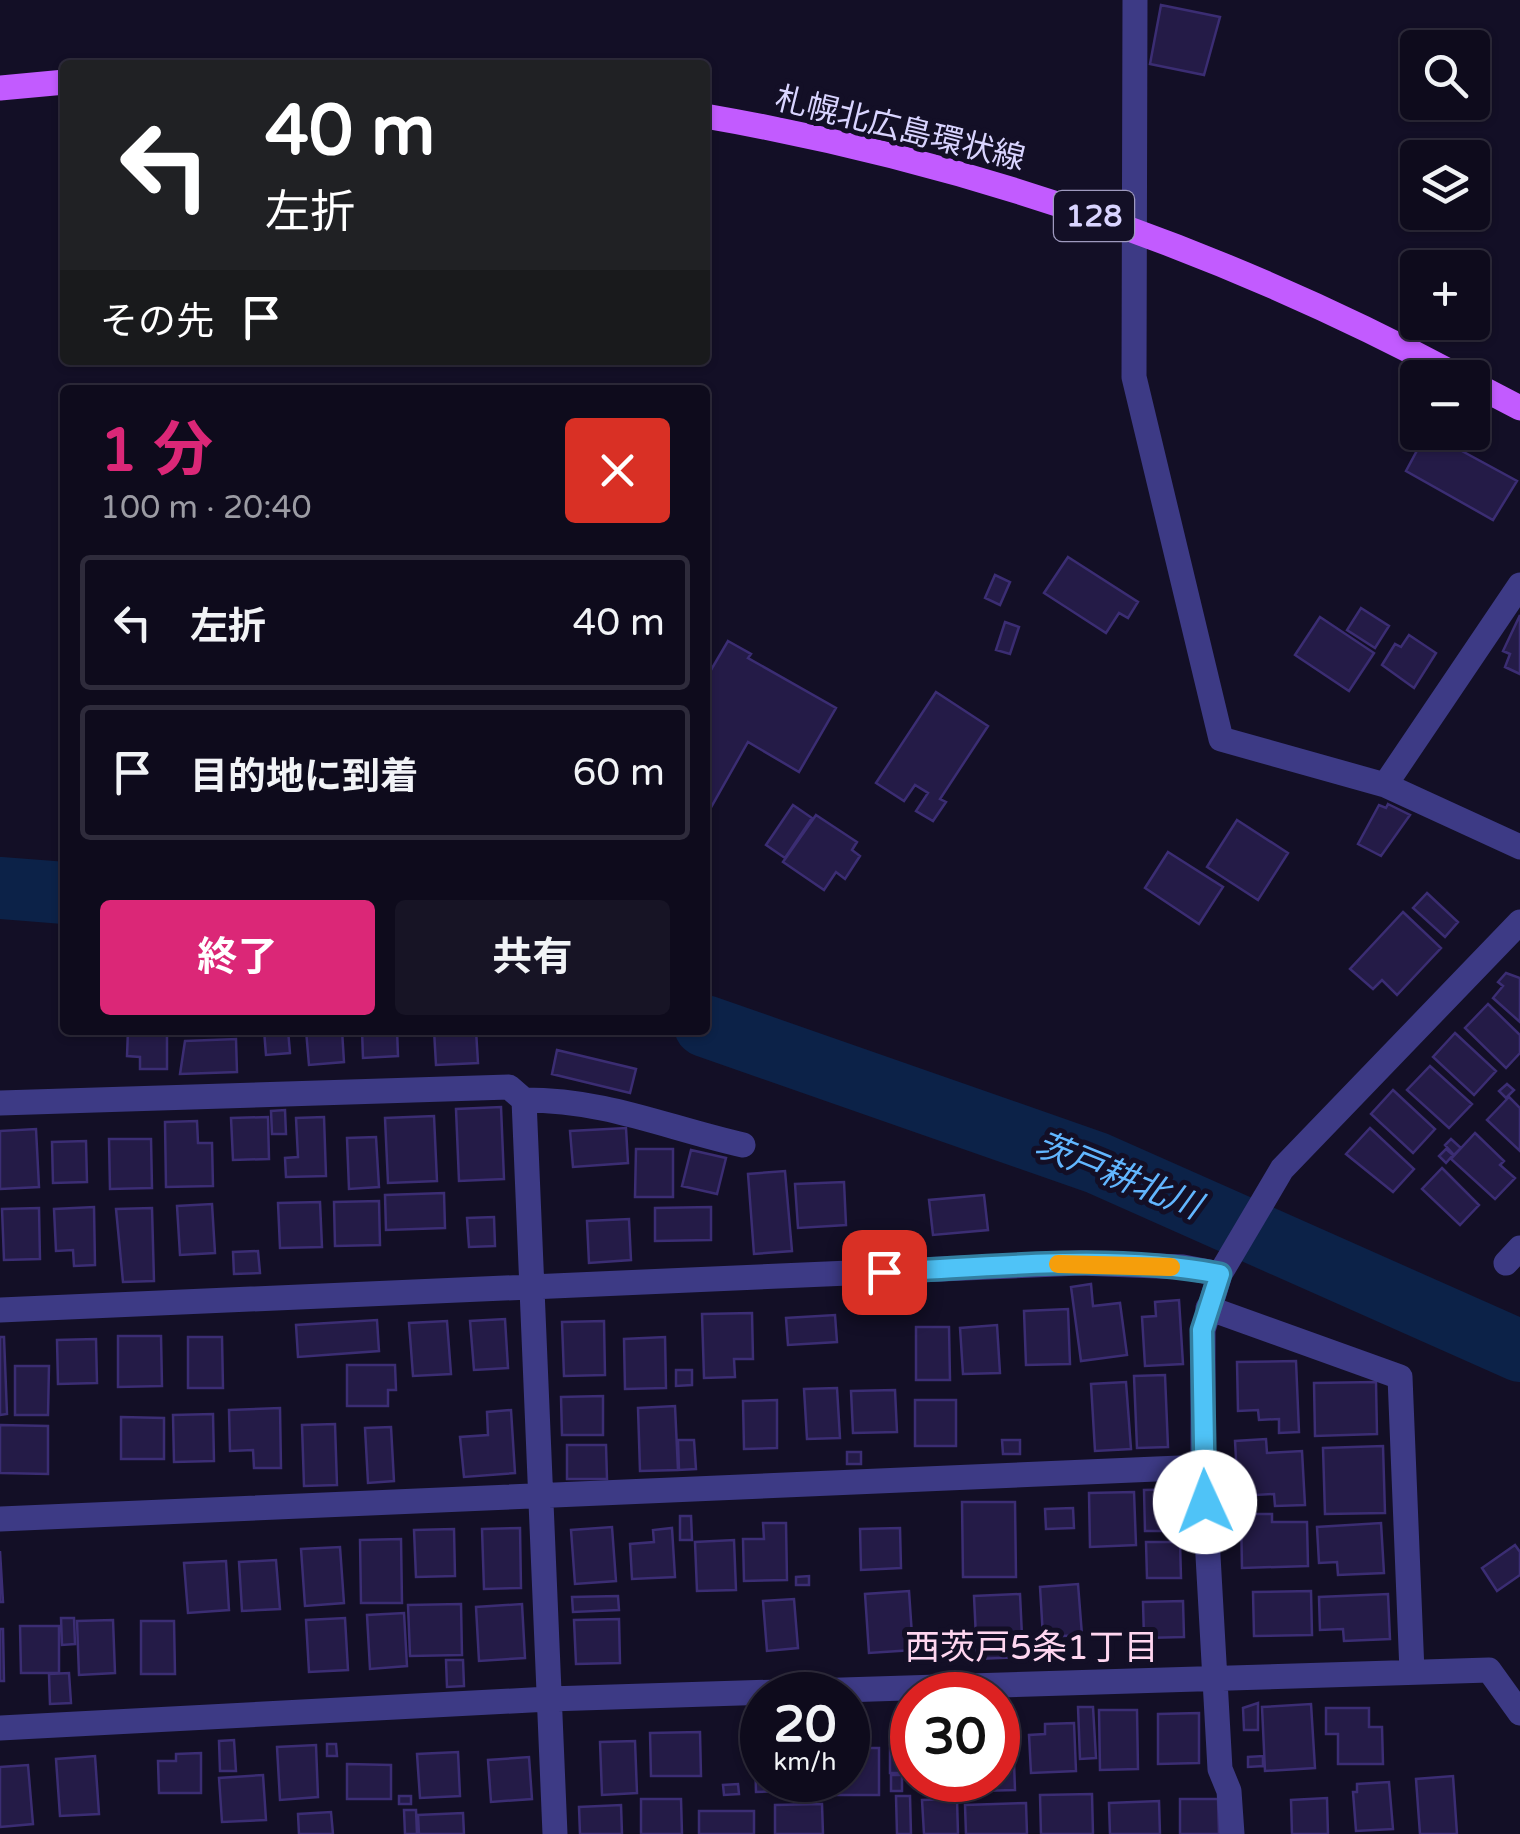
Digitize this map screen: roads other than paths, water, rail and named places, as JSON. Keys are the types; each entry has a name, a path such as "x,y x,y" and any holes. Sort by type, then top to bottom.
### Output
{"main road":[{"path":"0,88 60,82"},
{"name":"札幌北広島環状線","path":"710,117 930,164 1134,228 1295,296 1425,360"},
{"path":"1490,392 1520,408"}],"street":[{"path":"1135,0 1134,377 1221,739 1386,784 1520,847"},
{"path":"1386,784 1520,586"},
{"path":"1232,1834 1229,1791 1220,1769 1203,1467 1202,1330 1208,1308 1224,1266 1271,1184 1520,922"},
{"path":"0,1104 509,1086 524,1100 573,1100 633,1112 680,1131 742,1146"},
{"path":"524,1100 556,1834"},
{"path":"0,1310 1080,1263 1224,1266"},
{"path":"1208,1308 1400,1378 1412,1672"},
{"path":"0,1519 1203,1467"},
{"path":"0,1728 549,1699 1489,1670 1520,1713"}],"waterway":[{"name":"茨戸耕北川","path":"0,888 60,893"},
{"name":"茨戸耕北川","path":"710,1028 1097,1163 1520,1351"}],"district":[{"name":"西茨戸5条1丁目","path":"1032,1648"}]}
